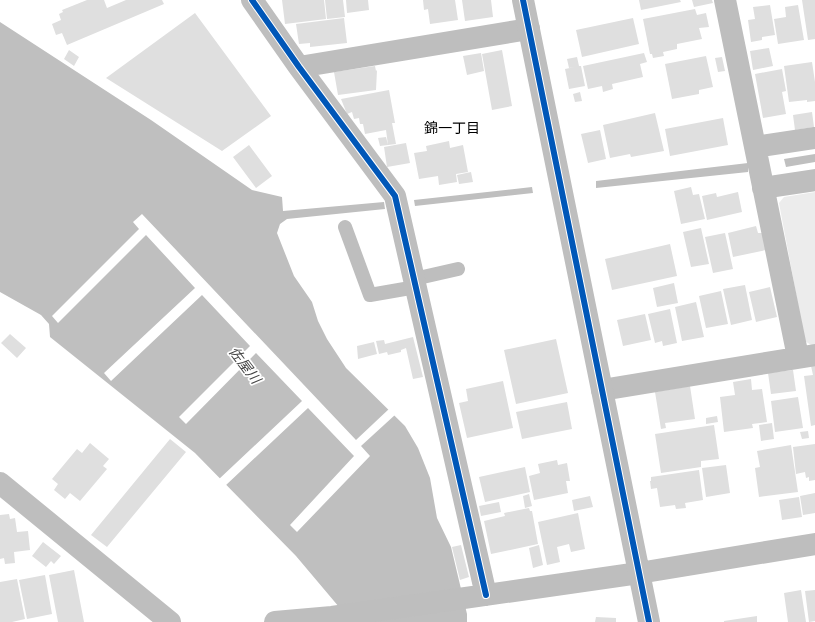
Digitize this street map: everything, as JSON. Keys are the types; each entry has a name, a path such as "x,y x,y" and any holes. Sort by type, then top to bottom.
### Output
{"street":[{"path":"252,0 299,67 395,196 415,283 481,596"},
{"path":"523,0 649,622"},
{"path":"602,390 806,356 763,188 725,0"},
{"path":"299,67 529,29"},
{"path":"755,147 815,138"},
{"path":"763,188 815,180"},
{"path":"0,483 170,622"},
{"path":"275,622 332,617 481,596 639,573 815,544"}],"lane":[{"path":"345,227 370,295 415,283 458,269"}],"shaded area":[{"path":"815,192 815,345 811,345 805,341 779,203 784,197"}],"water":[{"name":"佐屋川","path":"0,22 151,120 252,190 282,197 283,211 384,202 385,209 287,219 280,224 277,233 294,276 312,302 318,321 327,339 346,368 405,426 418,448 430,478 437,518 451,547 467,614 467,622 339,622 339,607 296,556 195,453 50,337 49,324 41,315 0,292"},
{"path":"815,154 815,162 786,167 784,159"},
{"path":"748,163 748,172 596,188 596,181"},
{"path":"532,187 533,193 415,206 414,200"}],"pier":[{"path":"142,214 356,440 390,408 396,414 361,446 370,456 297,532 290,525 354,456 308,408 225,486 218,480 302,401 256,353 186,424 179,417 250,346 202,295 111,381 104,373 195,288 146,235 58,323 52,316 139,229 133,222"}],"building":[{"path":"87,0 104,0 107,8 126,0 162,0 164,4 67,45 62,33 56,35 52,24 61,20 59,14 63,12 62,10"},
{"path":"282,0 324,0 326,19 285,24"},
{"path":"325,0 343,0 345,17 327,19"},
{"path":"346,0 368,0 369,10 347,13"},
{"path":"423,0 455,0 458,20 430,24 428,9 424,10"},
{"path":"462,0 491,0 493,17 465,21"},
{"path":"639,0 680,0 681,2 641,10"},
{"path":"692,0 712,0 713,3 694,7"},
{"path":"802,0 815,0 815,39 808,40"},
{"path":"770,5 775,35 762,37 762,40 751,42 748,20 755,19 753,7"},
{"path":"798,5 804,40 778,44 774,19 786,17 785,7"},
{"path":"695,9 697,15 706,13 709,27 699,28 702,39 677,44 677,49 663,52 664,56 653,58 652,54 650,54 643,19"},
{"path":"195,13 271,116 222,151 106,78"},
{"path":"344,18 347,43 310,47 310,43 299,44 296,24"},
{"path":"633,18 639,44 582,57 576,30"},
{"path":"769,48 773,66 753,70 750,51"},
{"path":"69,50 79,57 74,66 64,59"},
{"path":"502,50 512,106 492,110 482,54"},
{"path":"481,53 484,71 467,75 463,56"},
{"path":"644,53 647,62 640,64 643,77 612,84 613,89 603,92 602,86 588,89 583,66"},
{"path":"706,56 713,87 699,90 699,94 672,99 665,64"},
{"path":"577,57 579,66 581,66 585,86 569,89 565,69 575,67 569,68 567,59"},
{"path":"722,57 725,71 718,72 715,58"},
{"path":"812,62 815,82 815,101 807,102 807,100 789,102 784,66"},
{"path":"375,66 376,71 377,70 376,90 338,95 334,72"},
{"path":"782,69 786,91 782,92 786,114 763,118 755,74"},
{"path":"389,90 395,123 392,123 396,144 388,145 386,130 365,134 363,124 360,124 359,118 354,119 352,112 347,114 341,99"},
{"path":"580,92 582,101 575,102 573,94"},
{"path":"812,112 814,127 795,130 793,115"},
{"path":"655,113 664,151 631,157 630,154 610,158 603,125"},
{"path":"723,118 728,145 670,156 665,129"},
{"path":"600,130 606,159 588,163 581,134"},
{"path":"386,137 388,145 380,146 378,138"},
{"path":"449,141 450,148 463,145 468,172 456,174 457,182 439,185 438,176 419,179 414,153 427,151 426,146"},
{"path":"406,143 410,163 387,167 384,147"},
{"path":"249,145 272,176 256,188 233,157"},
{"path":"471,172 473,182 459,184 457,175"},
{"path":"691,187 693,195 699,194 705,219 681,224 674,191"},
{"path":"738,192 742,212 707,220 702,196 716,193 717,197"},
{"path":"756,226 758,233 762,233 766,250 733,257 728,233"},
{"path":"701,228 709,264 691,267 683,232"},
{"path":"725,233 733,269 713,273 705,237"},
{"path":"670,244 677,276 612,290 605,259"},
{"path":"674,283 678,303 657,307 653,288"},
{"path":"745,285 752,320 731,325 723,289"},
{"path":"770,287 777,317 756,322 749,292"},
{"path":"721,291 728,324 706,328 699,296"},
{"path":"696,302 704,337 682,341 675,307"},
{"path":"670,309 677,343 663,346 662,341 655,343 648,314"},
{"path":"645,314 651,340 623,346 617,320"},
{"path":"10,334 26,348 17,358 1,343"},
{"path":"413,337 423,377 413,379 406,348 401,350 401,352 388,355 387,352 379,354 376,341 384,340 385,344"},
{"path":"556,339 568,393 516,404 504,350"},
{"path":"374,342 377,354 358,359 357,346"},
{"path":"815,365 815,425 811,426 804,376 813,375 811,366"},
{"path":"793,370 796,391 771,394 768,373"},
{"path":"751,379 752,390 762,389 767,422 752,424 753,428 724,432 720,397 735,395 733,382"},
{"path":"503,381 513,428 467,438 459,403 468,401 466,389"},
{"path":"690,386 695,419 665,423 666,428 661,429 655,392"},
{"path":"798,397 803,428 775,432 771,401"},
{"path":"567,402 572,429 522,439 516,412"},
{"path":"717,416 718,422 706,424 706,418"},
{"path":"772,423 774,439 761,441 759,425"},
{"path":"714,425 719,459 701,461 701,467 661,473 655,434"},
{"path":"808,431 809,438 802,439 800,432"},
{"path":"170,439 186,452 107,547 91,535"},
{"path":"90,443 109,459 103,466 107,469 80,501 70,493 65,499 54,490 58,484 52,479 77,449 82,453"},
{"path":"815,444 815,480 809,481 809,477 806,478 805,472 796,474 793,447"},
{"path":"791,445 798,492 759,497 755,468 760,467 757,451"},
{"path":"557,460 558,465 567,463 570,481 566,481 568,493 534,500 529,476 540,473 538,464"},
{"path":"726,465 730,493 706,497 702,468"},
{"path":"525,467 530,492 485,502 479,477"},
{"path":"699,470 703,500 685,503 686,508 676,509 675,505 660,507 657,488 651,489 651,477"},
{"path":"815,493 815,513 803,515 800,496"},
{"path":"529,494 532,506 525,508 523,496"},
{"path":"590,496 593,507 574,511 572,500"},
{"path":"799,497 802,517 782,520 779,500"},
{"path":"499,502 501,512 481,516 479,506"},
{"path":"529,508 530,511 532,511 538,544 491,554 484,521 505,516 504,513"},
{"path":"578,513 585,549 571,552 569,544 557,547 560,562 547,565 538,522"},
{"path":"9,514 10,519 15,518 17,532 28,531 30,550 14,552 15,563 5,564 4,558 0,559 0,515"},
{"path":"43,542 61,556 54,564 51,561 46,567 32,556"},
{"path":"461,545 469,577 460,580 452,547"},
{"path":"539,545 543,565 533,568 529,548"},
{"path":"74,570 84,622 58,622 49,575"},
{"path":"45,575 52,614 27,619 19,580"},
{"path":"17,579 25,619 12,622 0,622 0,582"},
{"path":"801,590 806,622 788,622 784,593"},
{"path":"815,590 815,621 809,622 805,591"},
{"path":"757,616 757,622 724,622 724,621"},
{"path":"596,617 616,618 616,622 595,622"}],"cycle path":[{"path":"252,0 299,67 395,196 486,595"},
{"path":"523,0 649,622"}],"district":[{"name":"錦一丁目","path":"452,128"}]}
